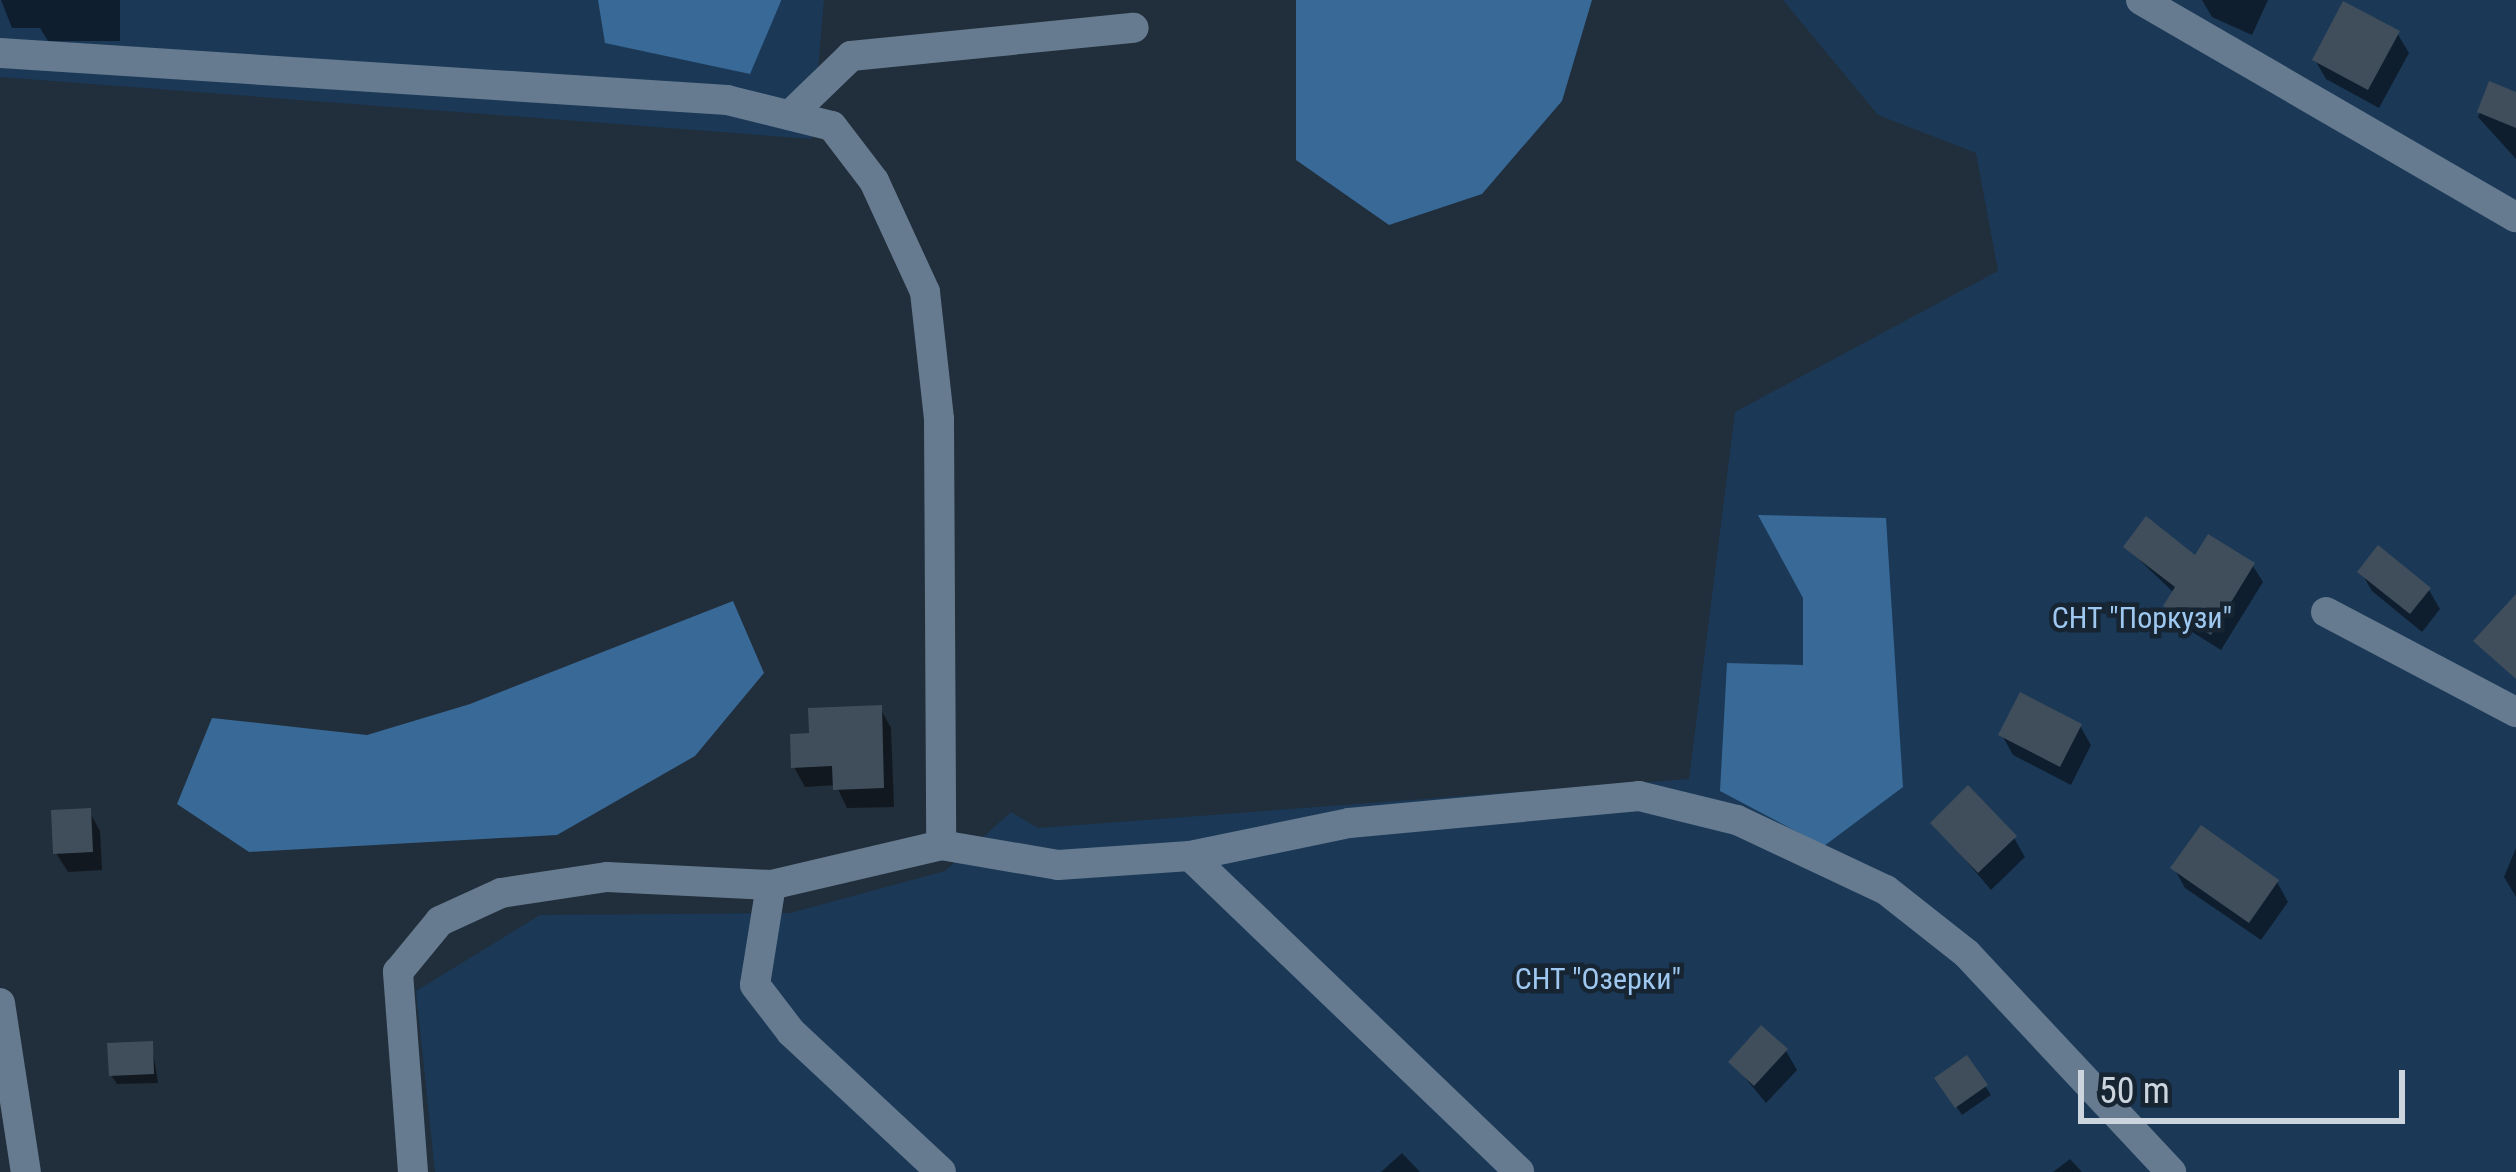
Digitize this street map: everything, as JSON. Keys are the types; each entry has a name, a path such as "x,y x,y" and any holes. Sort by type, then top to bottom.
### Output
{"street":[{"path":"2141,0 2516,217"},
{"path":"790,115 851,56 1134,28"},
{"path":"0,53 705,98 832,126 874,181 926,292 939,419 941,845"},
{"path":"2326,611 2516,712"},
{"path":"412,1172 398,972 440,921 501,893 607,877 771,885 941,845 1058,865 1190,856 1349,823 1639,796 1737,820 1886,890 1967,954 2171,1172"},
{"path":"1190,856 1519,1172"},
{"path":"771,885 755,986 791,1032 941,1172"},
{"path":"0,1003 26,1172"}],"green space":[{"path":"0,0 824,0 812,139 0,77"},
{"path":"1783,0 2516,0 2516,1172 435,1172 416,991 540,915 790,913 945,871 1011,812 1038,828 1689,779 1735,412 1998,271 1976,153 1878,115"}],"shaded area":[{"path":"598,0 781,1 750,74 605,43"},
{"path":"1296,0 1592,0 1562,101 1482,194 1389,225 1296,160"},
{"path":"1758,515 1886,518 1903,787 1824,846 1720,791 1727,663 1803,665 1803,598"},
{"path":"733,601 764,673 695,756 557,835 249,852 177,804 212,718 367,735 470,704"}],"building":[{"path":"2343,1 2400,31 2368,90 2312,60"},
{"path":"2489,81 2516,92 2516,128 2477,112"},
{"path":"2146,516 2195,555 2208,534 2255,563 2211,635 2163,606 2175,587 2123,547"},
{"path":"2378,545 2431,588 2410,614 2357,572"},
{"path":"2516,594 2516,679 2473,641"},
{"path":"2020,692 2082,724 2060,767 1998,735"},
{"path":"882,705 884,788 833,790 832,766 791,768 790,734 809,733 808,708"},
{"path":"1968,785 2017,836 1978,873 1930,823"},
{"path":"91,808 93,852 53,854 51,810"},
{"path":"2201,825 2279,880 2249,923 2170,868"},
{"path":"1761,1025 1788,1049 1754,1086 1728,1062"},
{"path":"153,1041 154,1074 109,1076 107,1043"},
{"path":"1967,1055 1988,1085 1955,1108 1934,1078"}],"park label":[{"name":"СНТ \"Поркузи\"","path":"2142,618"},
{"name":"СНТ \"Озерки\"","path":"1598,979"}]}
